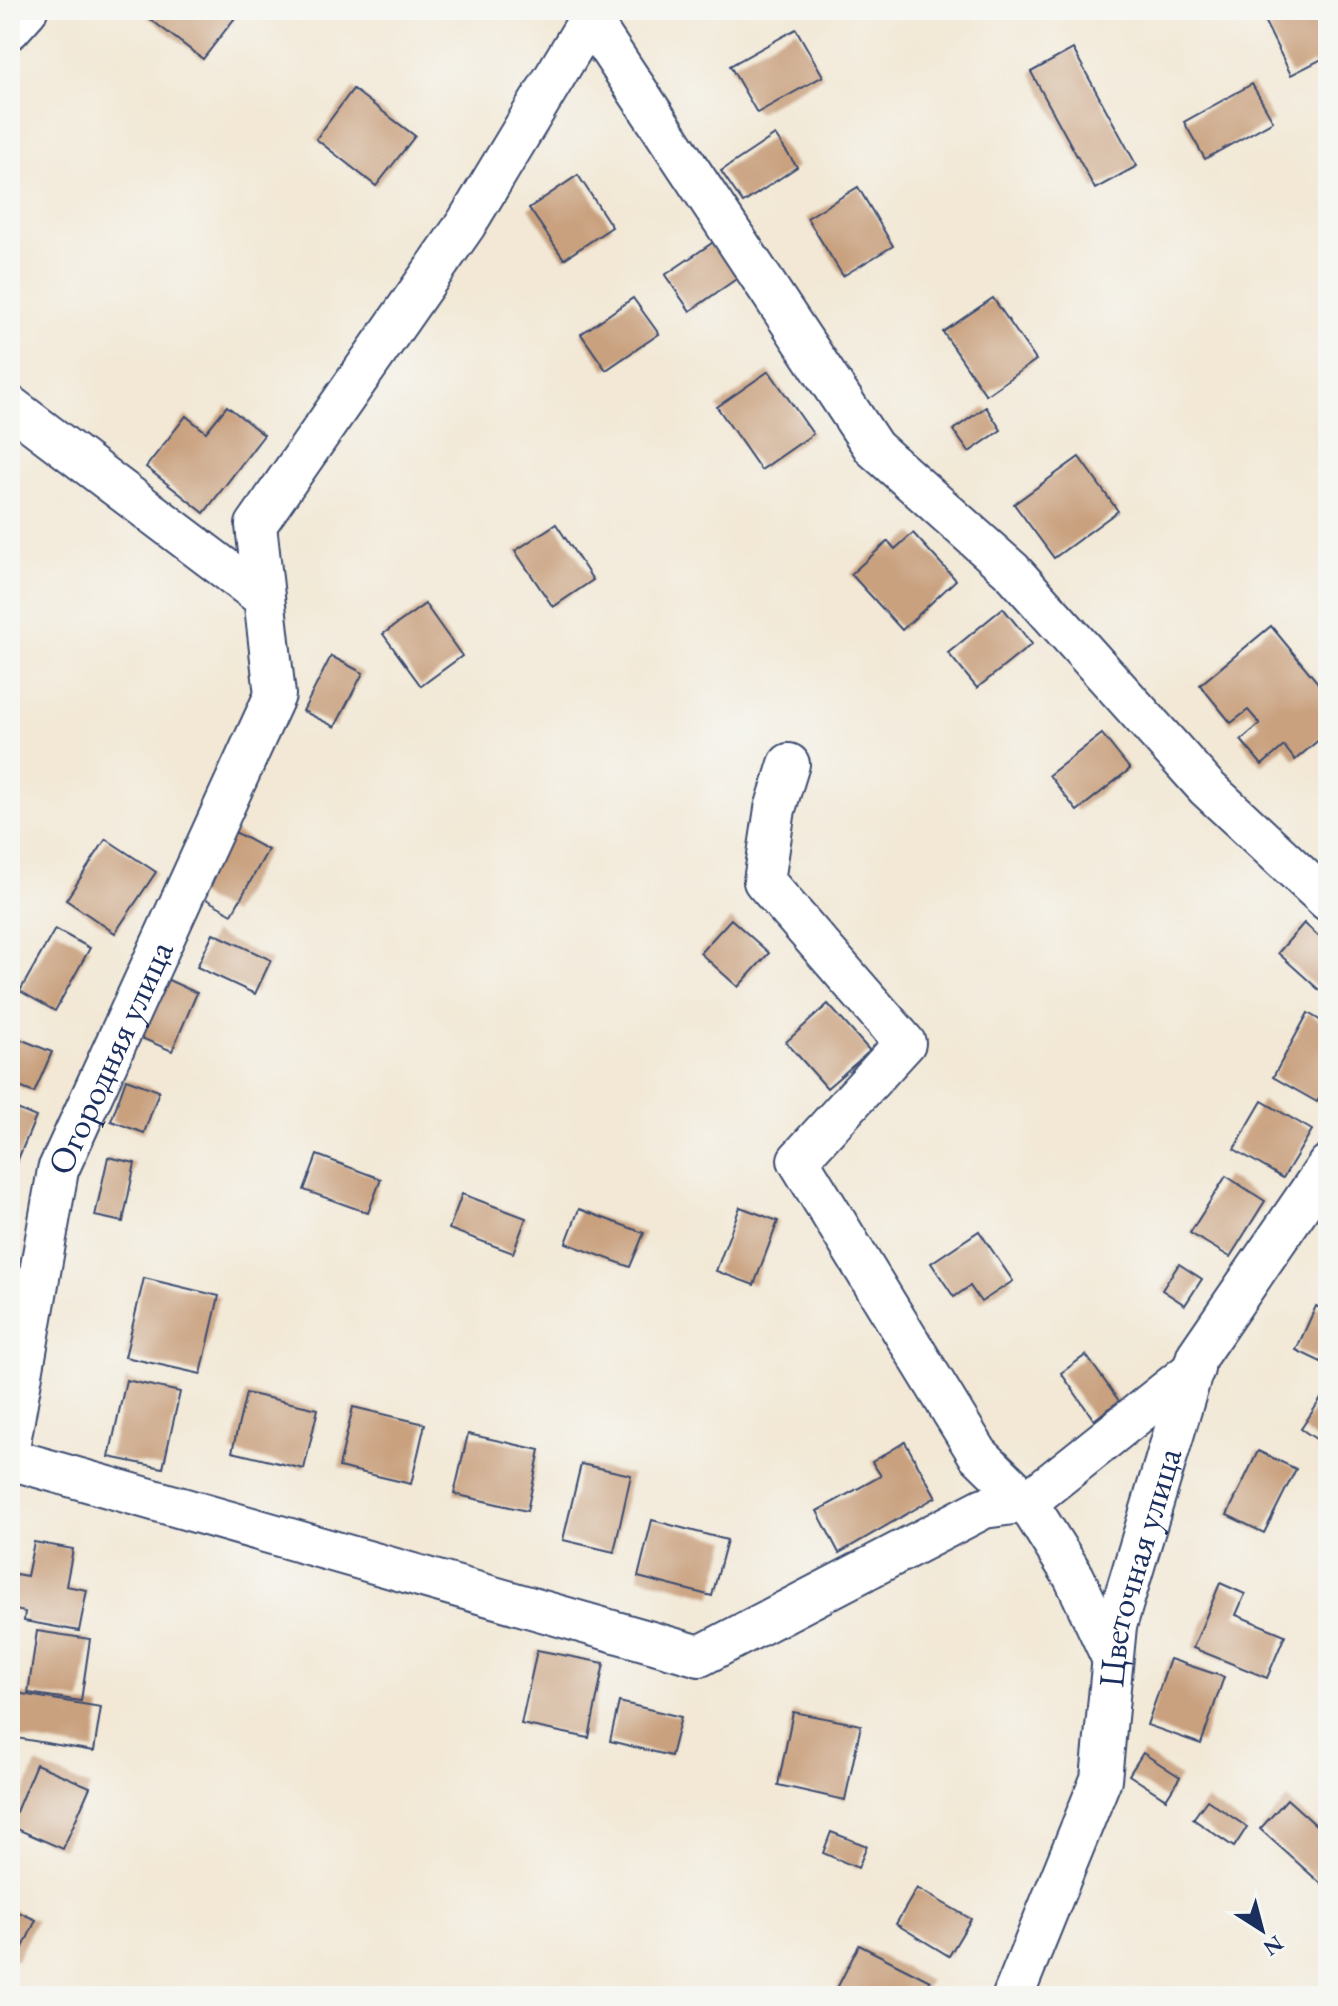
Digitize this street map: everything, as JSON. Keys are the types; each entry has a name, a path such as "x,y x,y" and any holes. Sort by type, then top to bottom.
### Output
{"street":[{"path":"10,29 27,10"},
{"path":"264,598 256,525 466,224 592,14 874,448 1012,571 1207,788 1328,901"},
{"path":"10,406 264,598"},
{"name":"Огородняя улица","path":"10,1442 58,1170 275,695 264,598"},
{"path":"789,764 775,809 764,881 905,1043 798,1160 978,1454 1027,1502 1074,1577 1112,1658"},
{"name":"Цветочная улица","path":"1013,1996 1101,1779 1116,1626 1197,1356 1328,1165"},
{"path":"10,1459 700,1656 984,1508 1027,1502 1194,1369"}],"building":[{"path":"145,10 241,10 203,59 142,13"},
{"path":"1259,10 1328,10 1328,56 1291,75"},
{"path":"796,29 823,76 757,113 730,66"},
{"path":"1073,49 1137,166 1095,189 1031,72"},
{"path":"1252,84 1273,121 1205,159 1184,122"},
{"path":"353,89 415,136 376,186 316,139"},
{"path":"775,135 797,167 743,203 721,171"},
{"path":"578,175 612,227 564,259 529,208"},
{"path":"858,187 893,246 843,276 807,218"},
{"path":"718,239 742,275 690,311 665,275"},
{"path":"633,298 659,334 606,370 581,334"},
{"path":"993,298 1036,360 986,395 943,332"},
{"path":"769,371 813,434 761,470 717,407"},
{"path":"227,406 264,435 204,513 146,467 186,416 206,432"},
{"path":"986,407 1001,430 969,452 953,430"},
{"path":"1079,457 1118,511 1054,558 1014,504"},
{"path":"556,524 593,580 553,607 515,551"},
{"path":"913,533 956,580 902,630 851,574 888,541 895,549"},
{"path":"425,604 462,656 421,686 383,634"},
{"path":"1003,608 1032,644 977,688 948,653"},
{"path":"1271,626 1328,695 1328,732 1295,760 1284,746 1262,765 1241,740 1260,724 1248,710 1231,723 1200,685"},
{"path":"331,656 363,673 335,727 303,711"},
{"path":"1102,734 1130,769 1077,811 1049,775"},
{"path":"233,831 268,850 232,914 197,894"},
{"path":"106,839 156,872 115,933 66,900"},
{"path":"731,919 769,953 738,987 700,953"},
{"path":"1304,923 1328,945 1328,998 1278,953"},
{"path":"55,929 90,948 55,1011 20,991"},
{"path":"213,933 271,960 255,994 197,967"},
{"path":"164,978 197,993 172,1051 139,1037"},
{"path":"828,1004 870,1051 827,1088 786,1042"},
{"path":"1308,1013 1328,1025 1328,1082 1317,1102 1273,1077"},
{"path":"15,1037 52,1052 34,1093 10,1083 10,1049"},
{"path":"126,1079 159,1091 144,1133 111,1121"},
{"path":"1262,1101 1312,1130 1283,1178 1234,1149"},
{"path":"10,1106 36,1117 10,1178"},
{"path":"317,1155 381,1179 368,1213 304,1190"},
{"path":"108,1157 135,1163 123,1222 95,1216"},
{"path":"1226,1176 1265,1201 1230,1257 1190,1233"},
{"path":"462,1194 526,1218 513,1253 449,1229"},
{"path":"740,1207 778,1221 754,1285 716,1271"},
{"path":"579,1209 644,1233 630,1267 566,1243"},
{"path":"979,1231 1013,1281 981,1302 970,1286 954,1297 931,1263"},
{"path":"1179,1264 1202,1279 1185,1305 1162,1290"},
{"path":"144,1278 219,1296 201,1374 125,1357"},
{"path":"1316,1306 1328,1312 1328,1358 1325,1364 1296,1350"},
{"path":"1086,1355 1119,1401 1094,1420 1061,1373"},
{"path":"126,1380 180,1392 163,1468 109,1457"},
{"path":"1328,1388 1328,1447 1301,1429"},
{"path":"246,1393 318,1409 304,1469 232,1452"},
{"path":"353,1407 425,1424 411,1484 339,1467"},
{"path":"468,1434 540,1450 527,1511 454,1494"},
{"path":"905,1442 936,1497 839,1553 817,1511 881,1476 872,1462"},
{"path":"1258,1451 1296,1469 1264,1533 1227,1515"},
{"path":"581,1464 631,1475 614,1552 563,1540"},
{"path":"652,1520 727,1540 712,1596 638,1577"},
{"path":"34,1542 73,1549 66,1586 87,1590 79,1631 24,1621 25,1612 10,1609 10,1573 27,1576"},
{"path":"1220,1583 1245,1594 1236,1615 1285,1635 1267,1678 1193,1648"},
{"path":"37,1631 90,1639 81,1701 28,1693"},
{"path":"537,1650 604,1663 589,1738 521,1724"},
{"path":"1170,1659 1224,1677 1201,1744 1147,1725"},
{"path":"10,1692 101,1707 94,1751 10,1737"},
{"path":"619,1702 681,1717 671,1756 610,1741"},
{"path":"793,1712 861,1725 845,1800 778,1785"},
{"path":"1143,1753 1180,1777 1166,1799 1129,1775"},
{"path":"36,1764 90,1787 63,1849 10,1826"},
{"path":"1287,1799 1328,1836 1328,1890 1260,1829"},
{"path":"1207,1800 1247,1827 1234,1847 1193,1819"},
{"path":"831,1832 867,1846 858,1868 823,1853"},
{"path":"917,1888 971,1919 949,1956 896,1924"},
{"path":"10,1908 36,1920 17,1960 10,1957"},
{"path":"859,1945 930,1981 922,1996 833,1996"}]}
